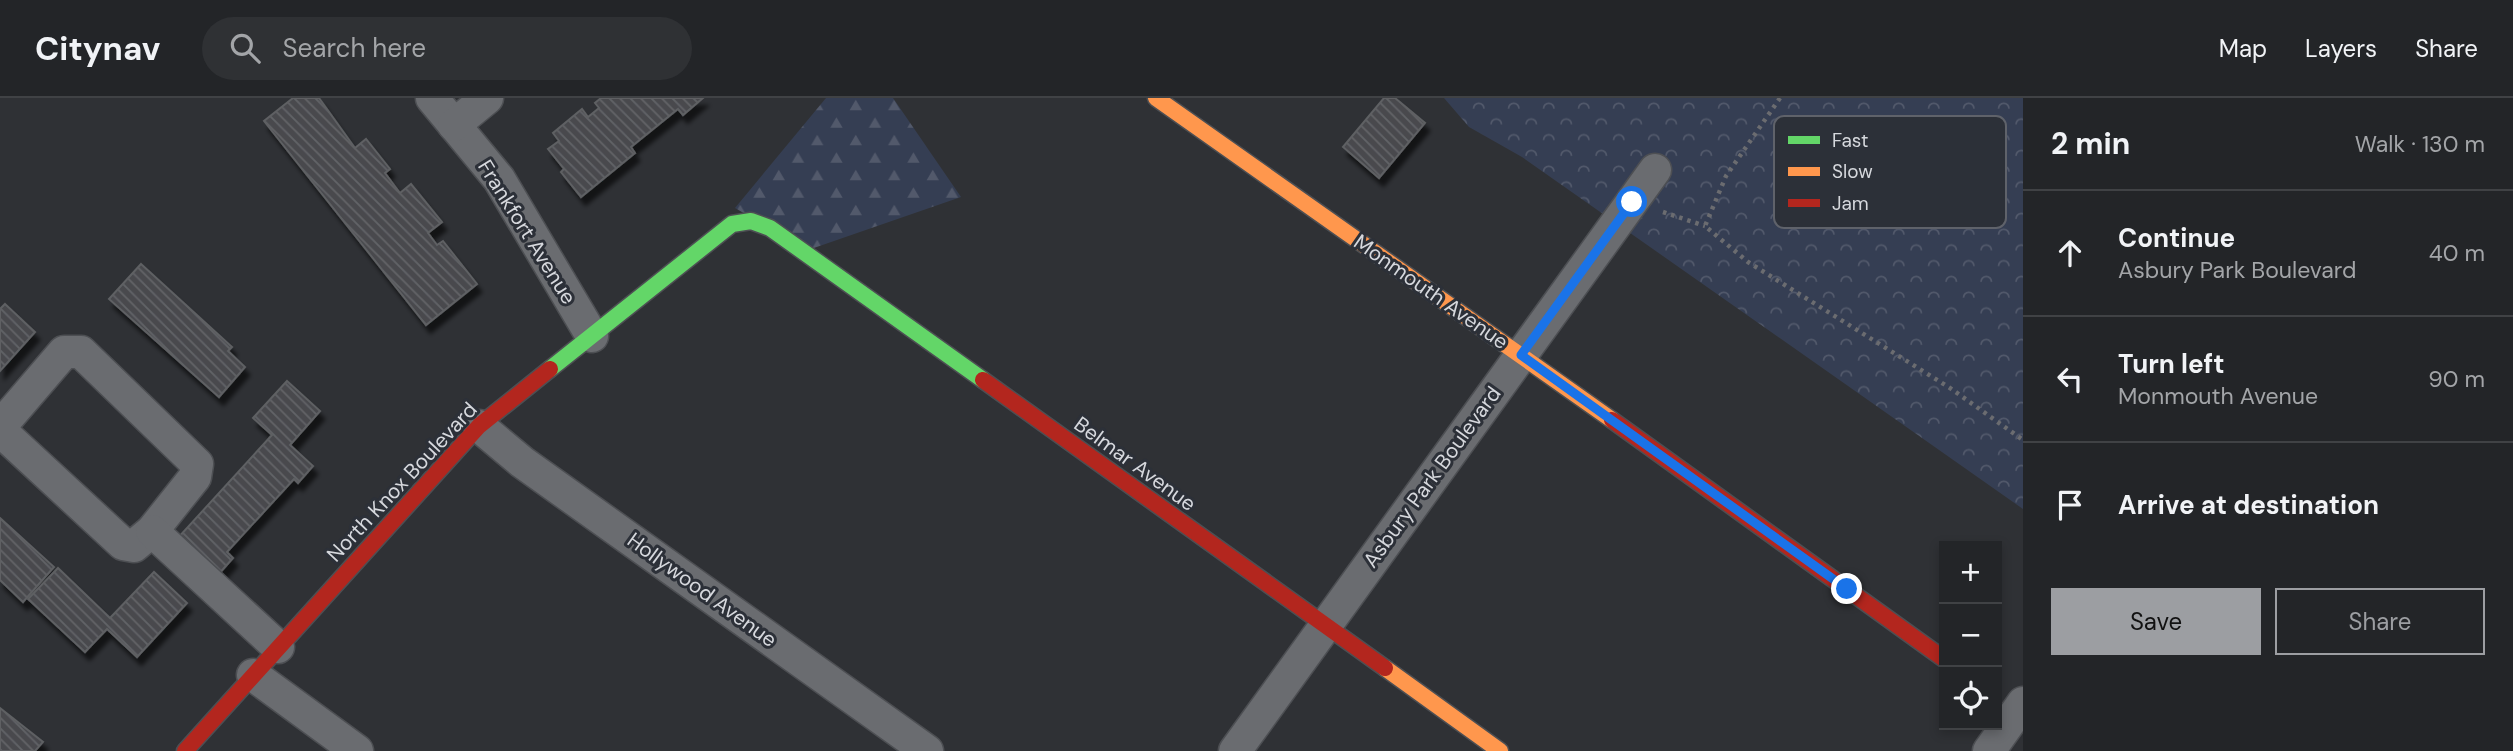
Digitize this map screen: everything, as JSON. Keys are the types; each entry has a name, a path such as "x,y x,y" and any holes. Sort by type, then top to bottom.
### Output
{"street":[{"name":"Frankfort Avenue","path":"432,98 499,178 592,336"},
{"path":"454,125 487,98"},
{"name":"Monmouth Avenue","path":"1156,98 1521,355 1939,655"},
{"name":"Asbury Park Boulevard","path":"1235,751 1655,170"},
{"name":"Belmar Avenue","path":"742,220 751,219 770,228 1500,751"},
{"name":"North Knox Boulevard","path":"185,751 479,426 732,224 742,220"},
{"path":"64,352 80,352 197,464 195,477 152,531 134,546 123,544 4,434 4,422 64,352"},
{"name":"Hollywood Avenue","path":"479,426 522,462 927,751"},
{"path":"152,531 278,647"},
{"path":"253,676 357,751"},
{"path":"1989,751 2015,707"}],"path":[{"path":"1705,226 1726,176 1780,98"},
{"path":"1632,202 1705,226 1748,262 1950,388 2023,440"}],"green space":[{"path":"826,98 893,98 961,197 808,250 735,208"},
{"path":"1444,98 2023,98 2023,509 1522,157 1469,127"}],"building":[{"path":"293,98 319,98 355,148 366,139 390,169 385,173 400,193 411,184 442,222 428,233 437,245 443,241 477,284 426,325 264,121"},
{"path":"601,98 703,98 683,115 678,109 631,147 635,153 581,197 561,172 564,169 548,149 559,141 553,133 582,109 588,117 599,108 595,103"},
{"path":"1384,98 1395,98 1425,123 1379,178 1343,147"},
{"path":"141,264 232,347 228,351 245,367 219,397 109,299"},
{"path":"5,304 35,332 0,371 0,309"},
{"path":"287,381 320,411 290,445 313,466 298,483 294,479 227,552 233,558 217,576 177,539 272,435 253,418"},
{"path":"0,518 54,567 23,602 0,580"},
{"path":"58,568 110,618 154,572 187,603 137,657 107,629 85,652 28,599"},
{"path":"0,708 43,742 35,751 0,751"}],"traffic: fast":[{"path":"550,369 732,224 751,221 770,228 983,380"}],"traffic: slow":[{"path":"1156,98 1612,420"},
{"path":"1385,668 1500,751"}],"traffic: jam":[{"path":"185,751 479,426 550,369"},
{"path":"983,380 1385,668"},
{"path":"1612,420 1939,655"}],"route":[{"path":"1632,202 1521,355 1847,589"}]}
